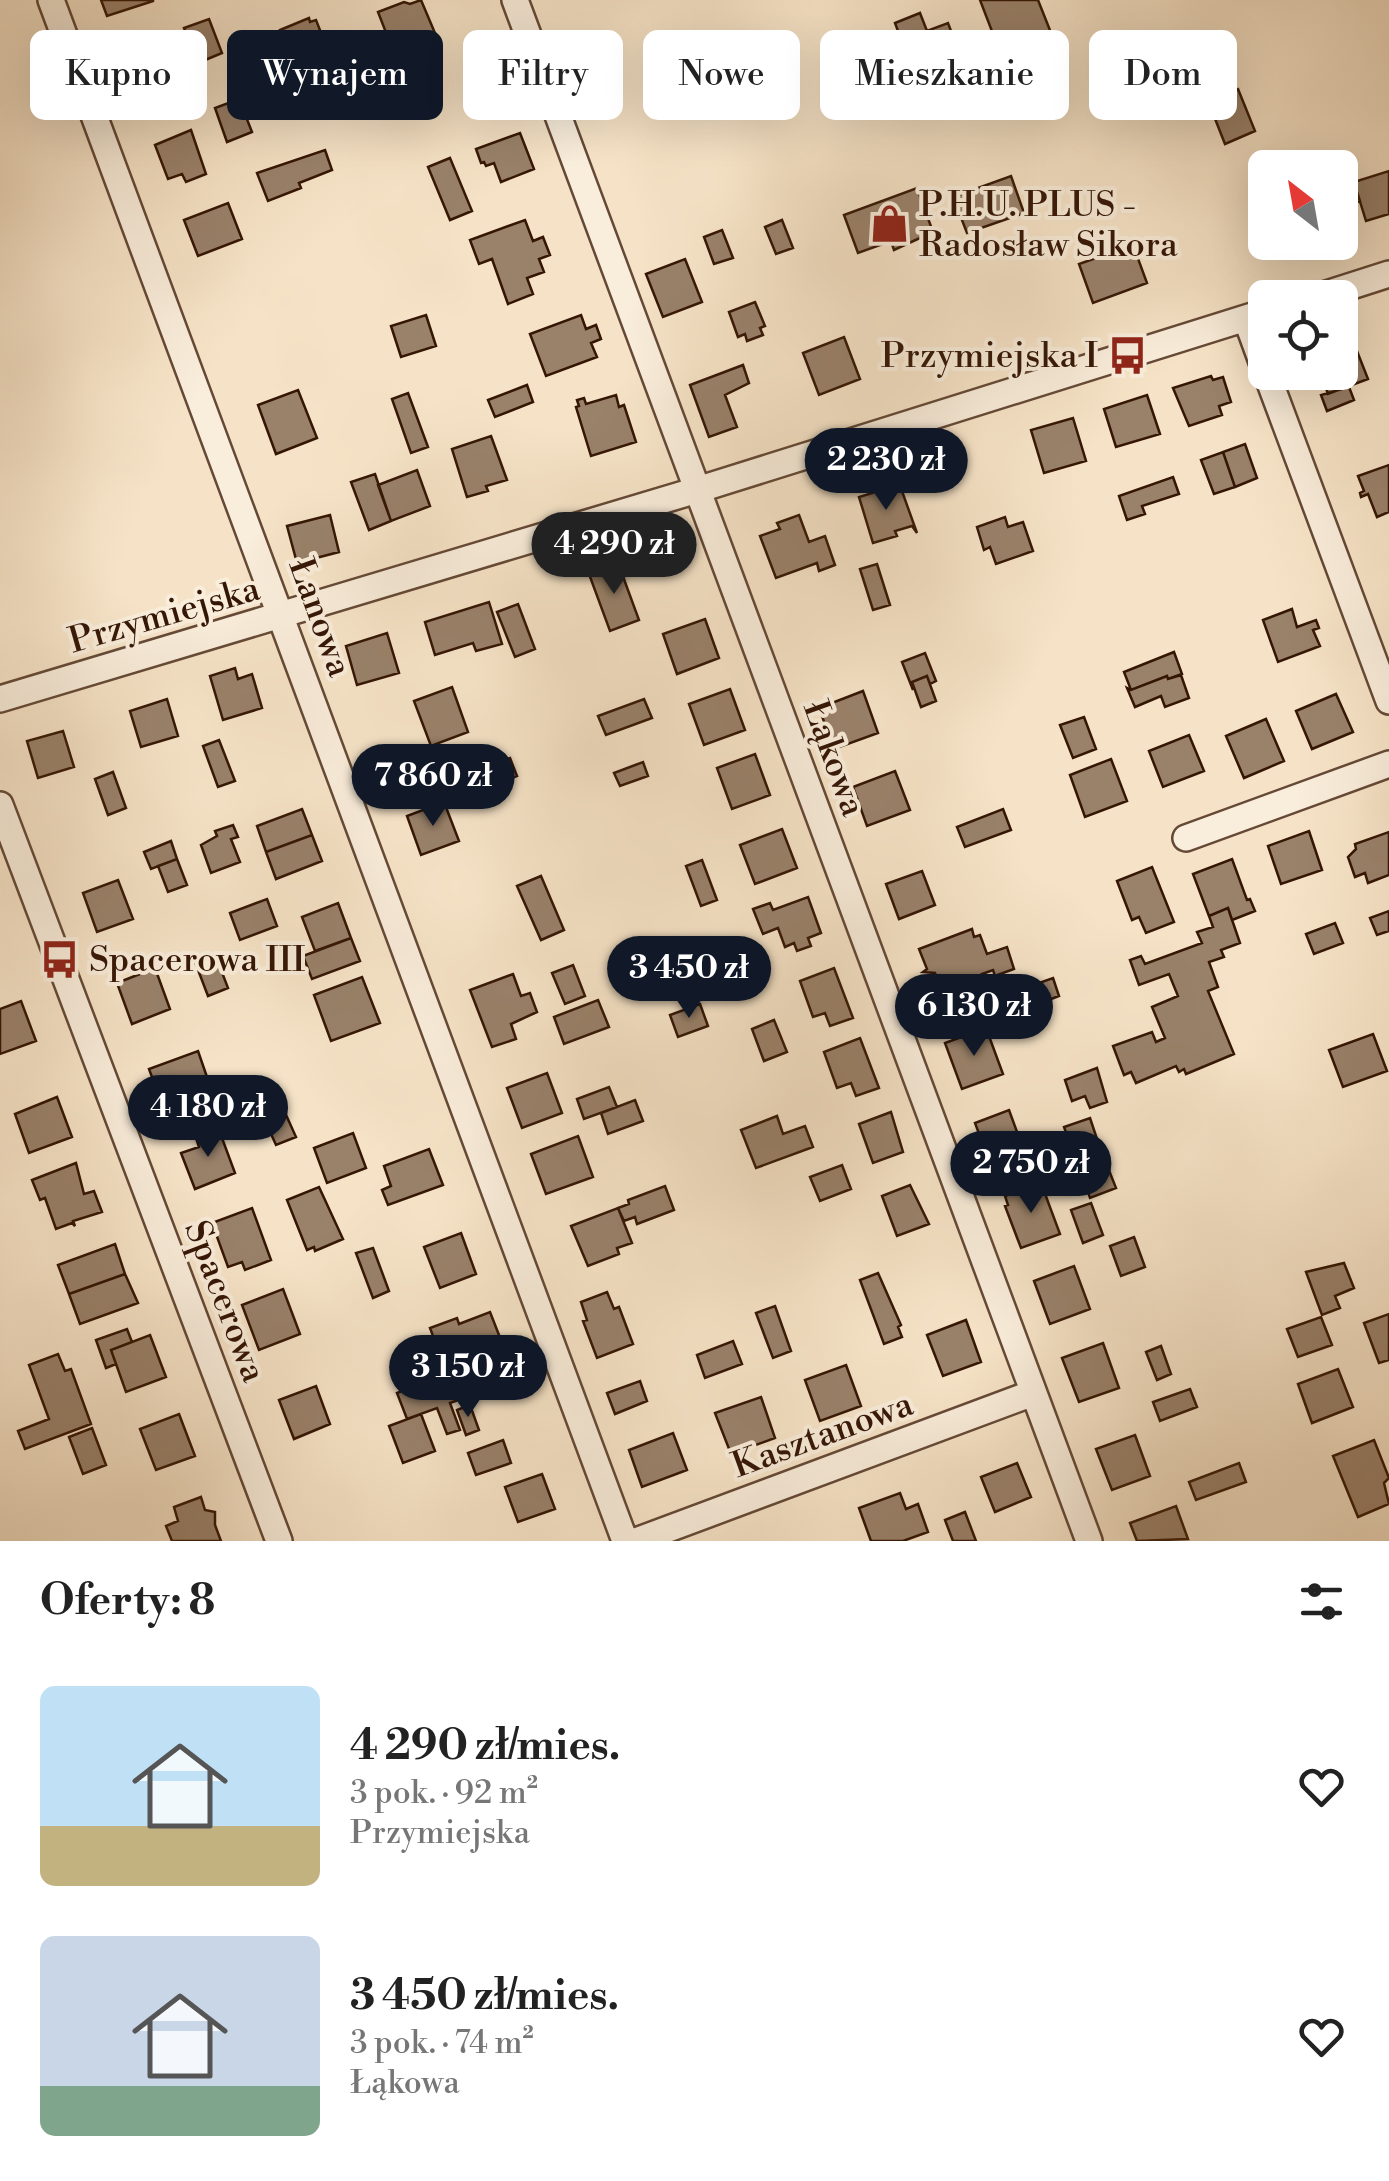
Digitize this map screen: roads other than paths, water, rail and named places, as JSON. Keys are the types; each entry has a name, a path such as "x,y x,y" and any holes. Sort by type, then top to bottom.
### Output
{"street":[{"name":"Łanowa","path":"51,0 625,1541"},
{"name":"Łąkowa","path":"515,0 1089,1541"},
{"path":"1358,284 1389,274"},
{"name":"Przymiejska","path":"0,700 698,490 1248,318"},
{"path":"1273,390 1389,701"},
{"path":"1186,838 1389,764"},
{"name":"Spacerowa","path":"0,806 278,1541"},
{"name":"Kasztanowa","path":"636,1541 1033,1393"}],"place":[{"name":"P.H.U. PLUS - Radosław Sikora","path":"889,224"},
{"name":"Przymiejska I","path":"1128,355"},
{"name":"Spacerowa III","path":"59,959"}]}
